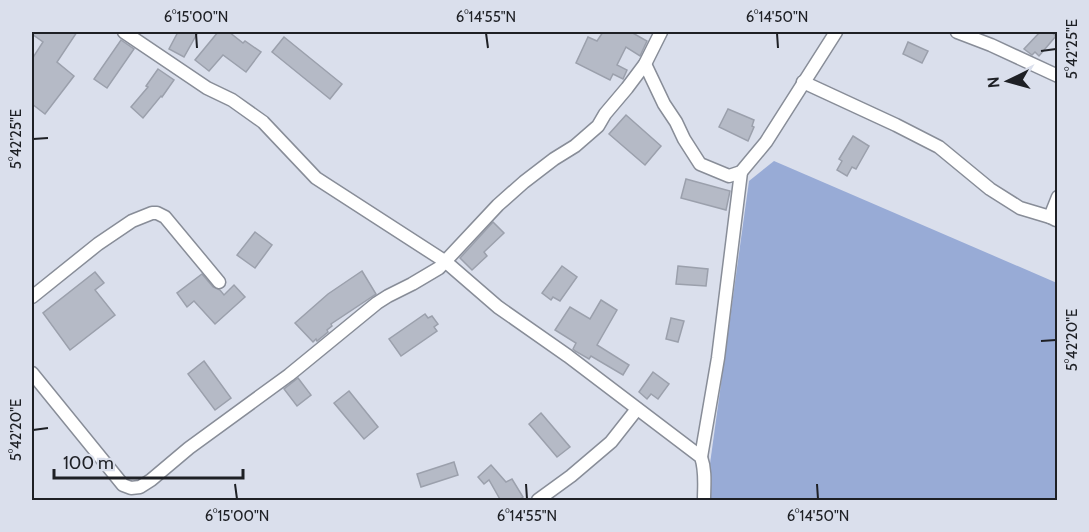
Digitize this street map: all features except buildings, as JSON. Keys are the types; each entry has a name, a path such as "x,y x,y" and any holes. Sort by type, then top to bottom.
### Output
{"street":[{"path":"124,32 207,88 240,105 279,137 316,178 446,262 498,307 568,356 701,457"},
{"path":"32,373 123,485 131,488 140,487 297,369 377,303 430,274 446,262 498,205 598,126 645,64 661,32"},
{"path":"645,64 664,105 700,164 729,176 741,172 766,142 836,32"},
{"path":"957,32 1058,76"},
{"path":"803,82 939,147 990,189 1020,208 1054,219 1058,197"},
{"path":"704,501 701,457 718,358 741,172"},
{"path":"32,297 98,244 132,221 146,214 157,213 165,217 219,282"},
{"path":"538,501 572,476 610,442 637,409"}],"shaded area":[{"path":"774,161 1057,283 1057,500 705,500 749,181"}]}
